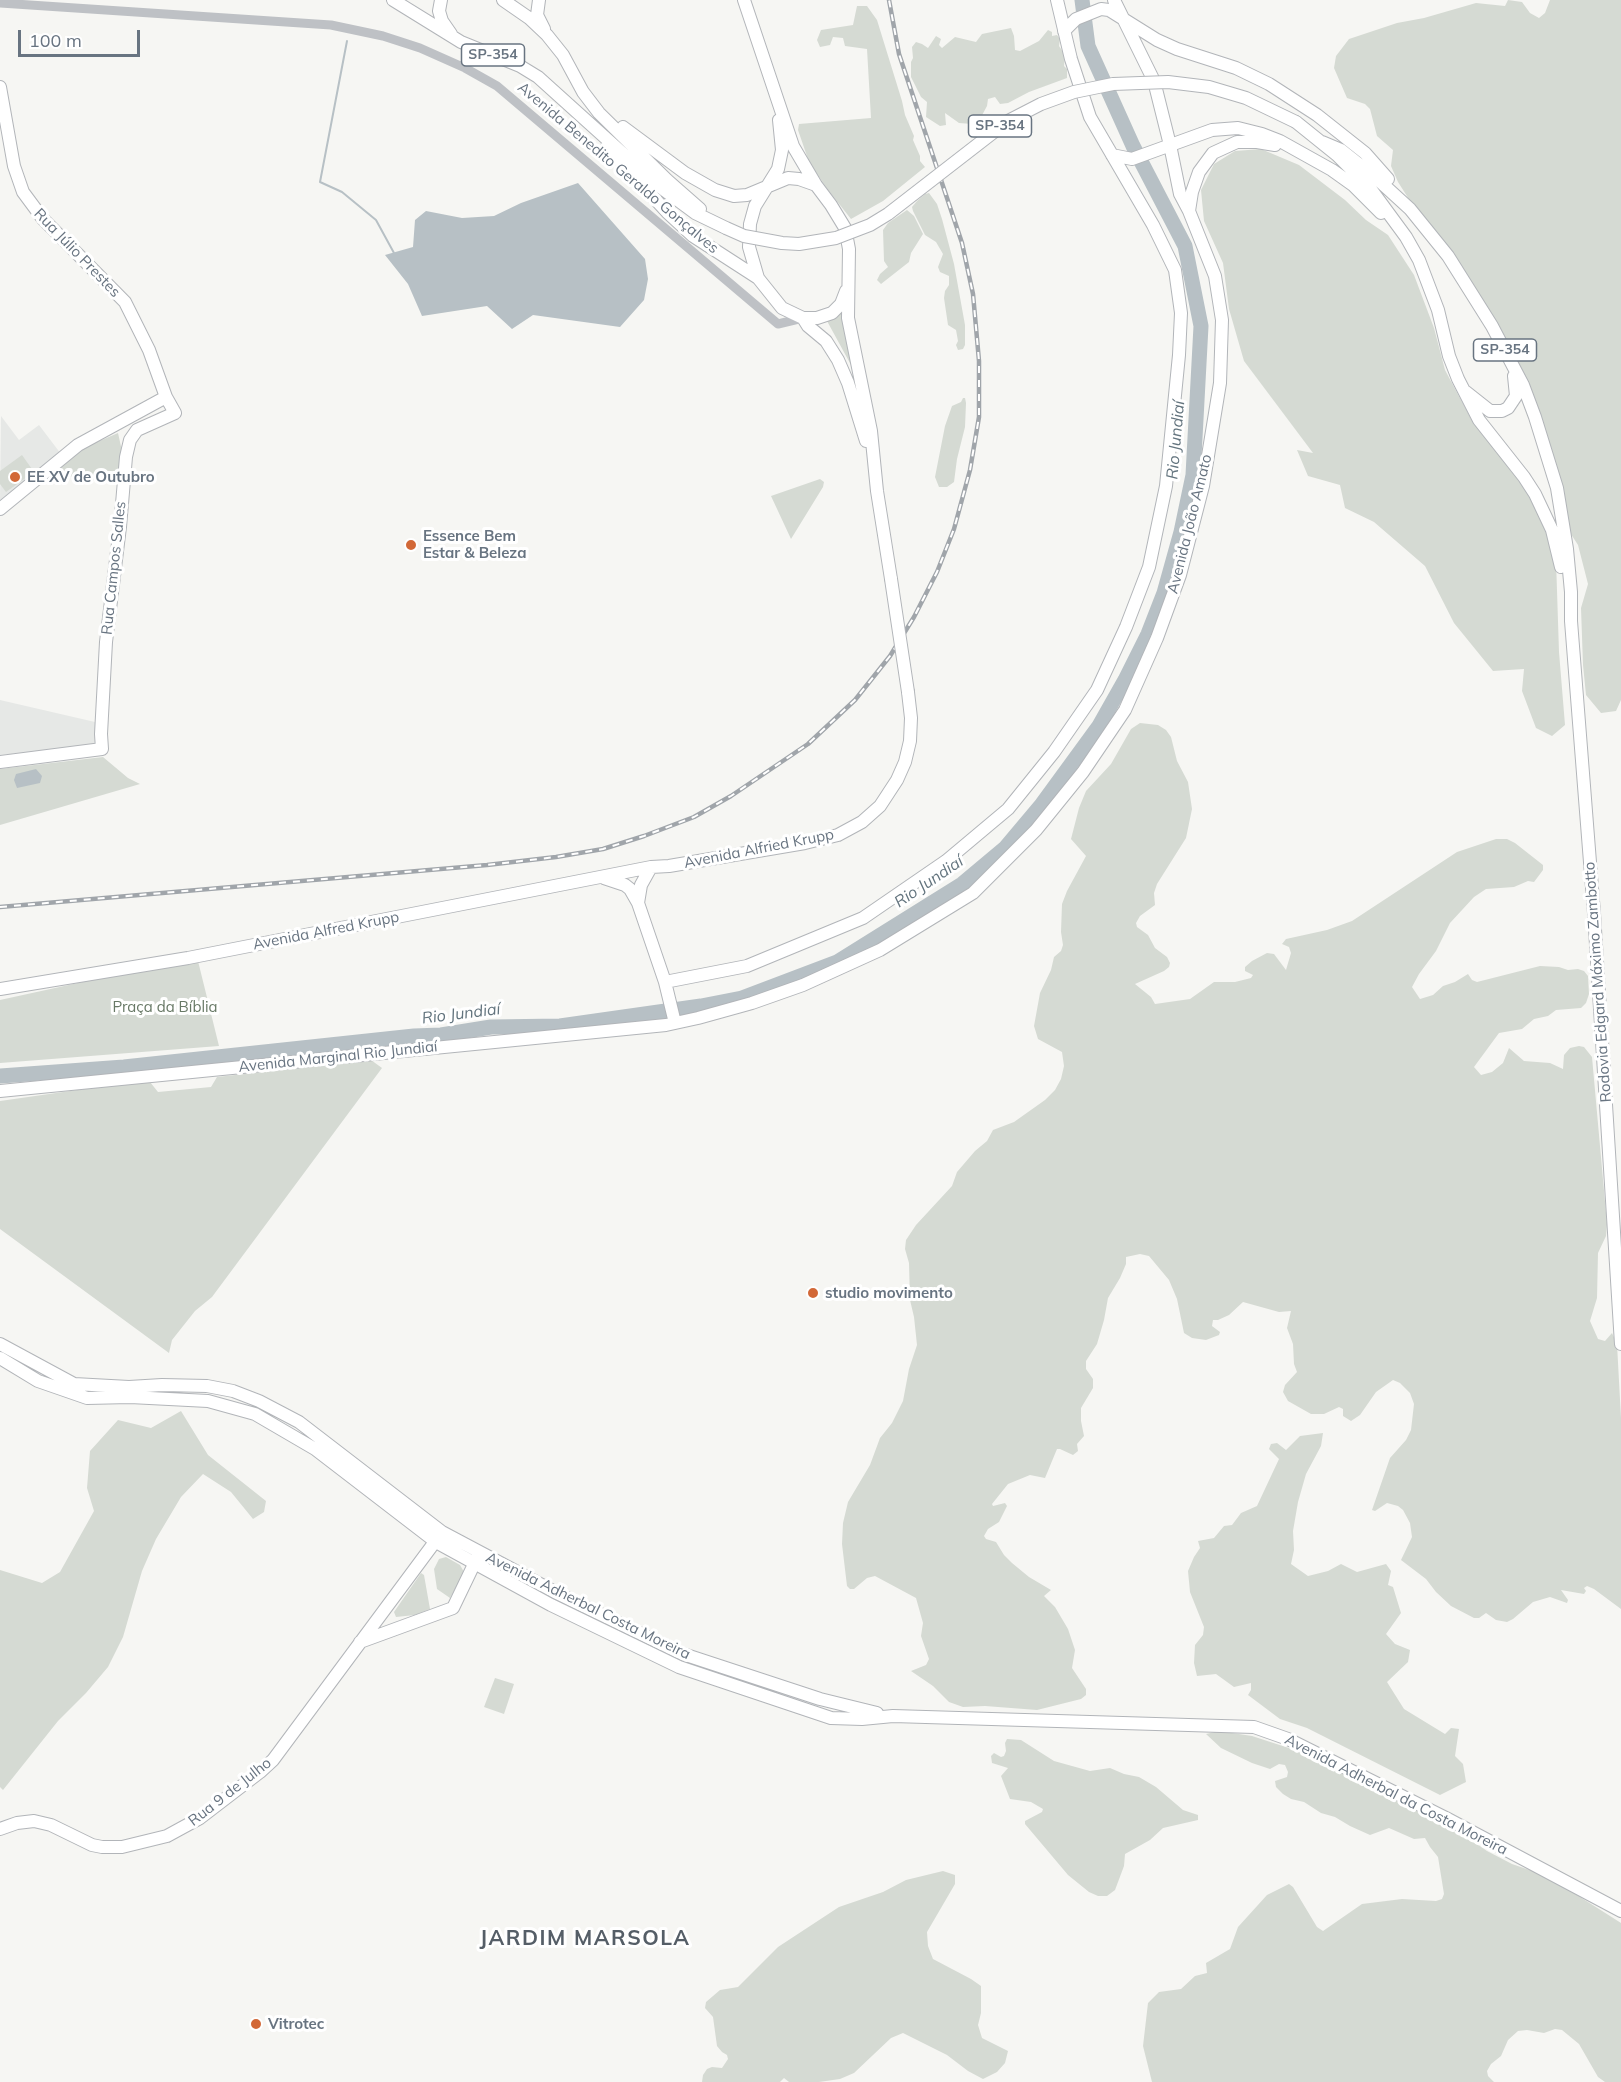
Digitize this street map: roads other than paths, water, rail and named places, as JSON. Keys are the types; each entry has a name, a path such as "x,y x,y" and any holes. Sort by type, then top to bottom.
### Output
{"main road":[{"name":"Rodovia Edgard Máximo Zambotto","path":"393,0 468,46 520,66 538,77 674,199 695,213 726,228 763,241 799,244 836,238 870,225 1008,121 1041,104 1113,84 1168,82 1209,87 1246,98 1296,122 1322,142 1370,188 1419,261 1438,310 1449,356 1463,389 1479,420 1524,477 1546,514 1558,551 1571,621"},
{"path":"441,0 439,11 442,21 454,37"},
{"name":"Rodovia Edgard Máximo Zambotto","path":"503,0 529,18 547,35 599,113 644,159 711,220"},
{"path":"539,0 537,15 547,35"},
{"path":"738,0 743,21 794,146 816,185 845,228 849,249 848,318 871,431 872,456"},
{"path":"744,0 772,88 781,125 782,150 778,169 755,206 750,224 749,247 758,278"},
{"name":"Avenida João Amato","path":"666,986 747,966 863,918 946,861 1008,809 1054,752 1097,690 1126,627 1149,567 1166,486 1181,313 1175,270 1153,225 1090,117 1057,0"},
{"name":"Avenida João Amato","path":"675,1020 752,1003 802,985 880,950 972,893 1036,830 1083,772 1125,710 1157,639 1180,575 1203,486 1220,383 1222,320 1215,276 1190,211 1180,195 1165,148 1154,81 1113,0"},
{"path":"1064,31 1076,19 1101,9 1109,10 1157,40 1177,49 1236,68 1269,84 1298,102 1365,153 1410,209"},
{"path":"570,68 630,134 685,173 715,190 734,196 747,195 788,178 816,185"},
{"name":"Rua Júlio Prestes","path":"0,87 14,166 23,192 43,219 124,302 148,350 166,397 175,412"},
{"path":"586,120 606,146 667,212 702,242 758,278 782,308 803,318 817,318 832,313 841,304 848,288"},
{"path":"1112,155 1132,159 1212,130 1238,128 1271,137 1332,170 1353,185 1384,216 1415,259 1428,284"},
{"path":"1190,211 1192,192 1199,172 1214,153 1237,142 1257,142 1295,149"},
{"name":"Rodovia Edgard Máximo Zambotto","path":"1322,142 1341,150 1355,160 1410,209 1448,256 1480,305 1510,358 1535,417 1557,488 1567,549 1594,913 1621,1344"},
{"path":"803,318 808,326 826,341 838,360 872,456"},
{"path":"1463,389 1491,411 1502,411 1509,408 1516,396 1510,358"},
{"path":"0,509 78,445 166,397"},
{"name":"Rua Campos Salles","path":"0,762 102,750 106,642 126,457 130,440 137,430 175,412"},
{"path":"120,422 126,457"},
{"name":"Avenida Alfried Krupp","path":"651,867 805,843 838,835 862,822 880,806 897,780 905,762 910,741 911,718 872,456"},
{"path":"638,903 641,885 651,867"},
{"name":"Avenida Alfred Krupp","path":"0,989 188,958 651,867"},
{"path":"602,878 625,885 638,903 675,1020"},
{"name":"Avenida Marginal Rio Jundiaí","path":"0,1091 675,1020"},
{"name":"Avenida Adherbal Costa Moreira","path":"0,1344 74,1384 129,1387 207,1386 232,1391 259,1401 299,1422 439,1537"},
{"name":"Avenida Adherbal Costa Moreira","path":"0,1358 38,1381 87,1398 208,1401 255,1414 315,1449 439,1537 551,1605 679,1667 831,1718 862,1719 893,1716"},
{"path":"154,1398 162,1385"},
{"name":"Rua 9 de Julho","path":"0,1829 17,1823 34,1821 51,1825 93,1845 122,1847 167,1836 200,1818 273,1760 439,1537"},
{"path":"359,1642 453,1608 477,1558"},
{"path":"378,1616 387,1622 403,1626"},
{"name":"Avenida Adherbal da Costa Moreira","path":"893,1716 1254,1727 1288,1738 1602,1900"},
{"path":"1602,1900 1621,1904"},
{"path":"1602,1900 1621,1911"}],"street":[{"name":"Avenida Benedito Geraldo Gonçalves","path":"0,3 331,25 383,36 420,48 465,68 497,86 778,324 803,318"}],"waterway":[{"name":"Rio Jundiaí","path":"0,1076 124,1067 441,1035 491,1027 560,1026 742,998 837,962 962,884 1005,848 1042,804 1099,726 1125,680 1148,634 1164,593 1181,532 1193,475 1201,326 1185,246 1133,146 1088,46 1082,0"},
{"path":"347,41 320,182 342,192 376,220 394,253"}],"railway":[{"path":"0,907 487,865 603,849 694,817 731,796 808,744 855,700 890,656 914,617 937,572 954,529 970,470 979,417 979,361 973,294 962,243 899,54 889,0"}],"place":[{"name":"EE XV de Outubro","path":"15,477"},
{"name":"Essence Bem Estar & Beleza","path":"411,545"},
{"name":"studio movimento","path":"813,1293"},
{"name":"Vitrotec","path":"256,2024"}],"district":[{"name":"JARDIM MARSOLA","path":"585,1939"}],"park label":[{"name":"Praça da Bíblia","path":"165,1007"}]}
